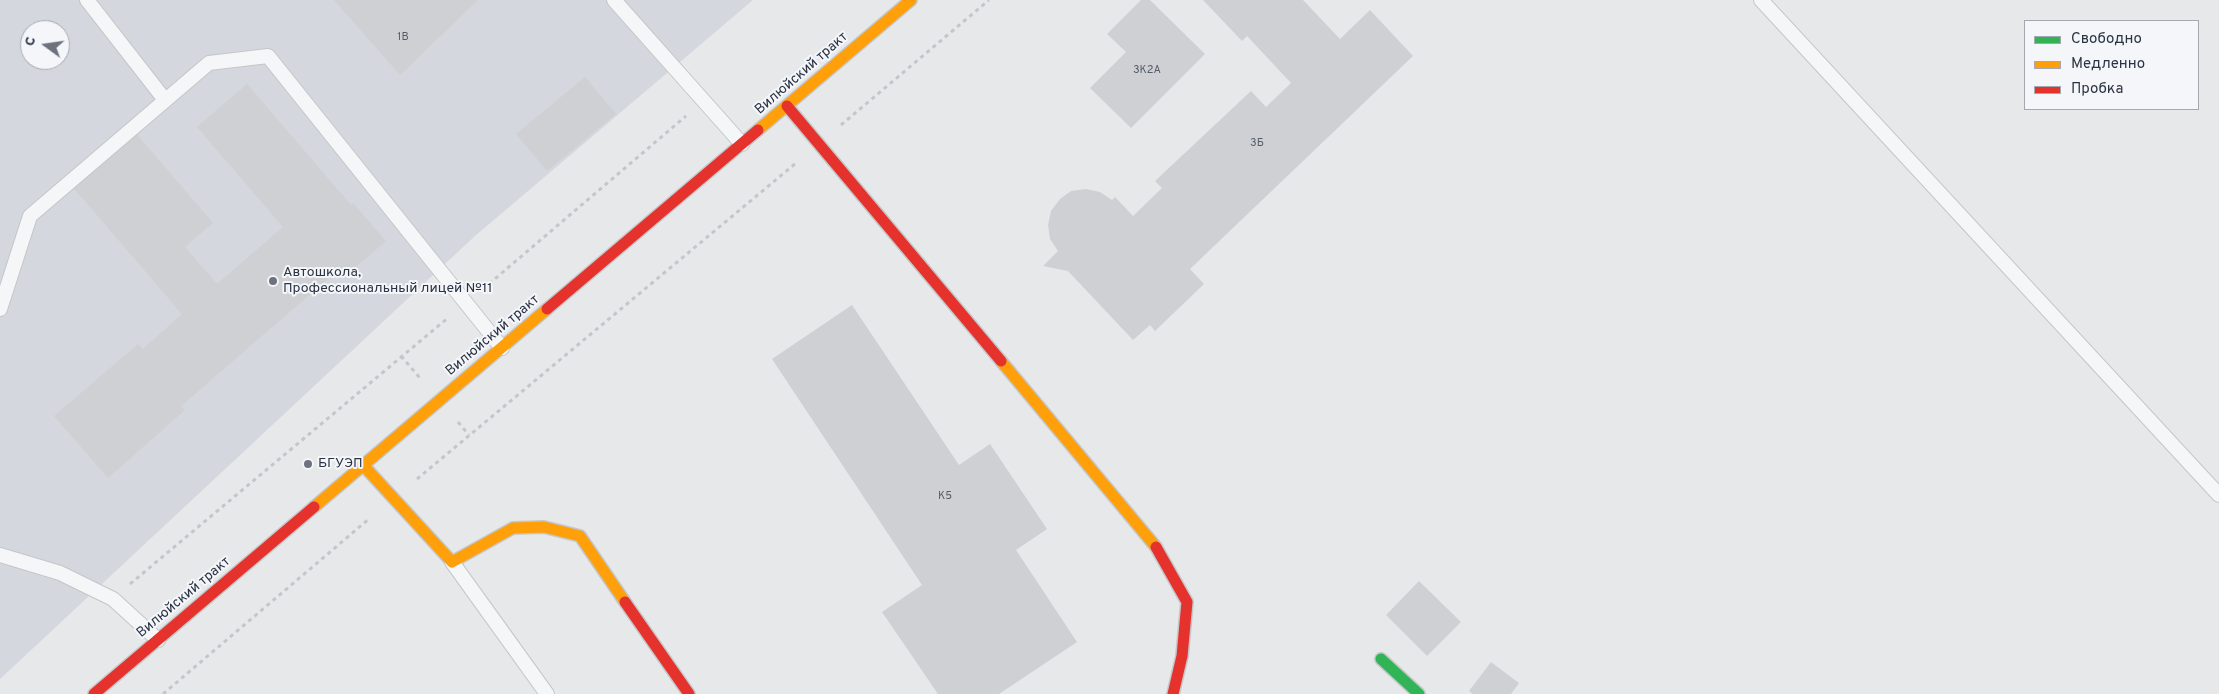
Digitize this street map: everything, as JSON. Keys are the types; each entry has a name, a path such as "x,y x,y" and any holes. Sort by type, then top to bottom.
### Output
{"street":[{"name":"Вилюйский тракт","path":"94,694 911,0"},
{"path":"787,106 1153,542 1187,602 1182,656 1173,694"},
{"path":"363,466 452,562 512,528 544,527 580,536 689,694"},
{"path":"1381,659 1419,694"}],"lane":[{"path":"87,0 165,100"},
{"path":"614,0 742,144"},
{"path":"1761,0 2219,495"},
{"path":"0,308 30,216 209,63 268,56 502,348"},
{"path":"0,555 60,573 113,599 158,640"},
{"path":"452,562 547,694"}],"path":[{"path":"163,694 989,0"},
{"path":"113,599 704,101"}],"shaded area":[{"path":"0,0 753,0 475,236 0,679"}],"building":[{"path":"334,0 478,0 400,75"},
{"path":"1141,0 1150,0 1205,54 1131,128 1090,88 1126,52 1107,34"},
{"path":"1203,0 1303,0 1340,39 1370,10 1413,56 1190,269 1204,284 1155,331 1150,325 1133,340 1068,271 1043,266 1058,251 1050,239 1048,225 1051,211 1060,199 1071,191 1086,189 1100,192 1112,200 1115,197 1133,216 1162,188 1155,181 1251,91 1266,107 1291,83 1247,36 1242,41"},
{"path":"585,77 616,114 547,171 516,134"},
{"name":"Автошкола, Профессиональный лицей №11","path":"247,84 351,205 353,203 386,241 343,278 337,271 181,406 185,410 108,478 54,416 138,344 143,349 182,314 71,185 133,130 213,223 185,247 217,284 283,227 197,127"},
{"path":"852,305 959,465 990,444 1047,529 1016,550 1077,642 999,694 938,694 882,612 922,585 772,359"},
{"path":"1419,581 1461,622 1427,656 1386,615"},
{"path":"1491,662 1519,683 1511,694 1473,694 1469,691"}],"traffic: fast":[{"path":"1381,659 1419,694"}],"traffic: slow":[{"path":"758,130 911,0"},
{"path":"314,507 547,309"},
{"path":"1001,361 1156,547"},
{"path":"363,465 452,562 513,528 544,527 580,536 625,602"}],"traffic: jam":[{"path":"787,106 1001,361"},
{"path":"547,309 758,130"},
{"path":"94,694 314,507"},
{"path":"1156,547 1187,602 1182,656 1173,694"},
{"path":"625,602 689,694"}],"place":[{"name":"Автошкола, Профессиональный лицей №11","path":"273,281"},
{"name":"БГУЭП","path":"308,464"}]}
